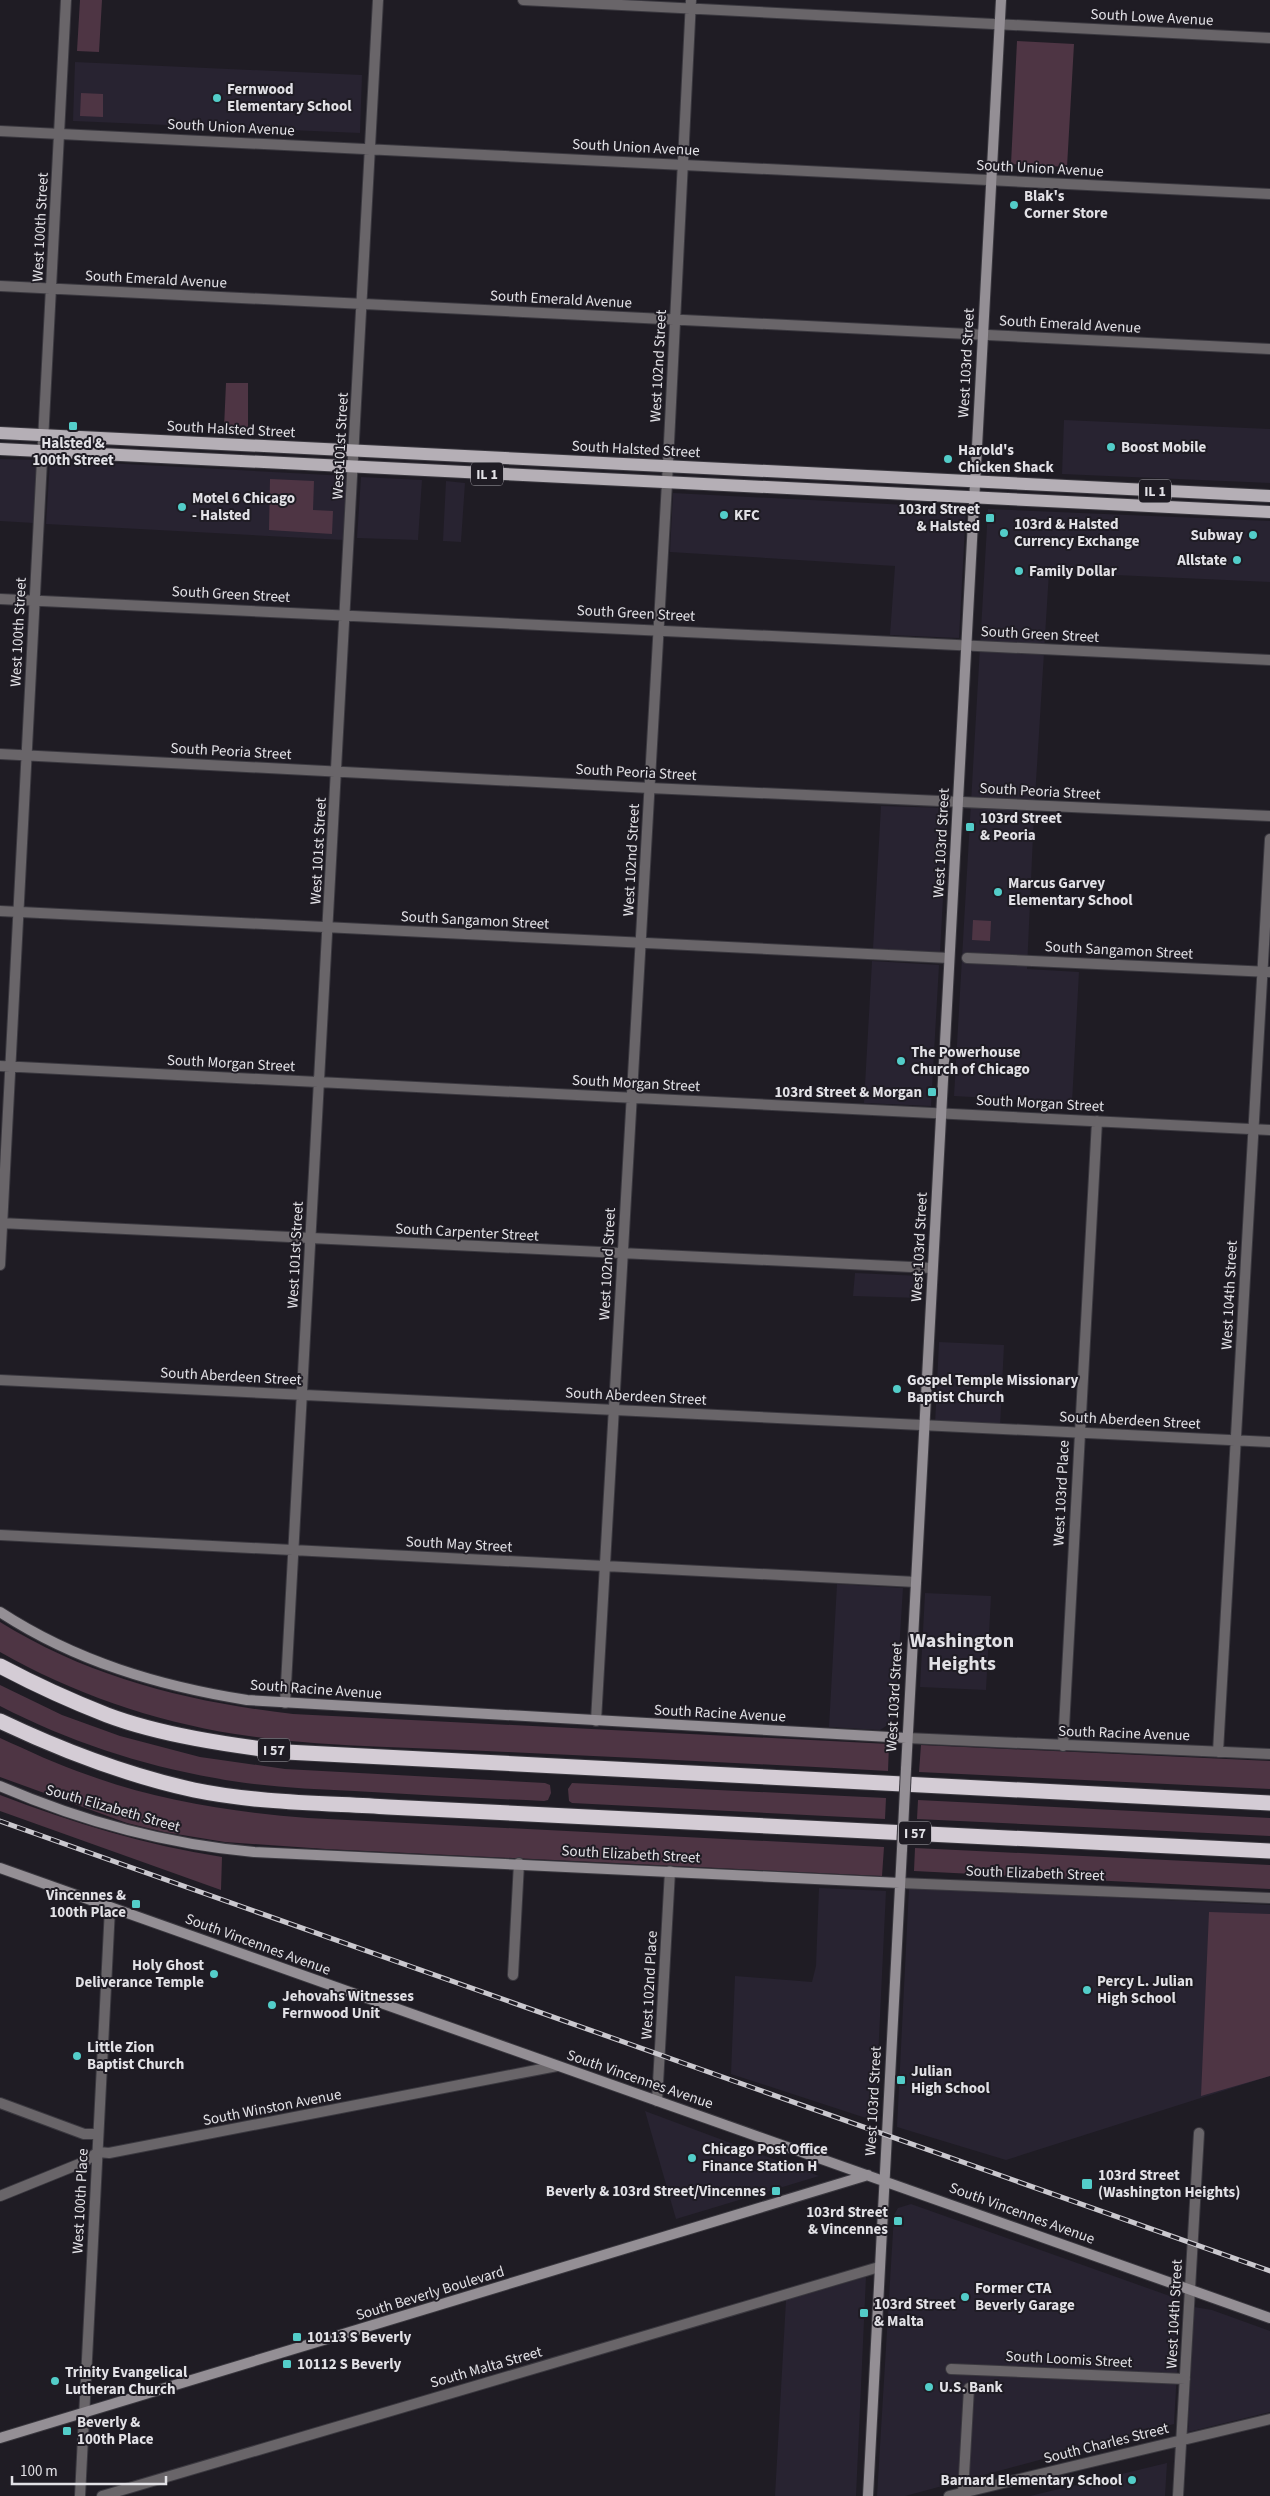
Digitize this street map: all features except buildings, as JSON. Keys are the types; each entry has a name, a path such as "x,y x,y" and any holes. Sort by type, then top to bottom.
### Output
{"highway":[{"name":"I 57","path":"0,1666 108,1715 126,1721 235,1745 286,1752 1270,1803"},
{"name":"I 57","path":"0,1721 88,1760 138,1776 195,1790 249,1798 445,1810 1270,1851"}],"main road":[{"name":"West 103rd Street","path":"868,2496 1001,0"},
{"name":"South Halsted Street","path":"0,433 1270,496"},
{"name":"IL 1","path":"0,449 1270,512"},
{"name":"South Racine Avenue","path":"0,1612 34,1633 81,1655 128,1673 238,1699 907,1738"},
{"name":"South Elizabeth Street","path":"0,1786 36,1801 136,1833 211,1848 254,1852 519,1863 900,1883"},
{"name":"South Vincennes Avenue","path":"0,1868 1270,2318"},
{"name":"South Beverly Boulevard","path":"0,2438 868,2175"}],"street":[{"name":"West 100th Street","path":"0,1265 5,1066 19,912 66,0"},
{"name":"West 101st Street","path":"286,1703 378,0"},
{"name":"South Lowe Avenue","path":"523,0 691,4 1000,24 1270,38"},
{"name":"West 102nd Street","path":"596,1721 668,467 691,4"},
{"name":"South Union Avenue","path":"0,131 1270,194"},
{"name":"South Emerald Avenue","path":"0,286 1270,350"},
{"name":"South Green Street","path":"0,599 659,629 1270,660"},
{"name":"South Peoria Street","path":"0,754 650,788 1270,816"},
{"name":"West 104th Street","path":"1218,1752 1254,1129 1266,972 1270,839"},
{"name":"South Sangamon Street","path":"0,911 949,958"},
{"name":"South Sangamon Street","path":"967,958 1266,972"},
{"name":"South Morgan Street","path":"5,1066 1270,1130"},
{"name":"West 103rd Place","path":"1063,1746 1097,1121"},
{"name":"South Carpenter Street","path":"1,1223 932,1268"},
{"name":"South Aberdeen Street","path":"0,1380 1270,1442"},
{"name":"South May Street","path":"0,1535 916,1582"},
{"name":"South Racine Avenue","path":"907,1738 1270,1754"},
{"path":"513,1975 519,1863"},
{"name":"West 102nd Place","path":"657,2101 670,1871"},
{"name":"South Elizabeth Street","path":"900,1883 1270,1898"},
{"name":"West 100th Place","path":"80,2496 110,1908"},
{"name":"South Winston Avenue","path":"0,2196 84,2162 98,2152 119,2152 557,2066"},
{"path":"0,2103 84,2134 98,2134"},
{"name":"West 104th Street","path":"1178,2496 1198,2133"},
{"name":"South Malta Street","path":"102,2496 879,2267"},
{"name":"South Loomis Street","path":"951,2369 1185,2379"},
{"path":"963,2493 971,2370"},
{"name":"South Charles Street","path":"949,2496 1270,2419"}],"shaded area":[{"path":"80,0 102,0 99,52 77,51"},
{"path":"1017,41 1074,44 1067,167 1011,164"},
{"name":"Fernwood Elementary School","path":"75,62 362,75 360,133 73,121"},
{"path":"81,93 103,94 103,117 80,116"},
{"path":"226,383 248,383 248,430 224,428"},
{"path":"1064,420 1270,429 1270,483 1062,474"},
{"path":"0,459 38,460 34,523 0,521"},
{"path":"50,460 347,476 344,540 46,524"},
{"path":"361,477 422,480 418,540 357,538"},
{"path":"270,479 314,481 313,510 333,511 332,534 269,530"},
{"path":"446,481 465,483 461,542 443,541"},
{"path":"673,493 966,508 959,638 890,635 895,566 670,552"},
{"path":"988,509 1270,521 1270,582 1049,572 1034,814 1027,969 1079,972 1072,1103 954,1096"},
{"path":"881,806 948,808 940,952 873,949"},
{"path":"973,920 991,921 990,941 972,940"},
{"path":"872,961 939,965 931,1106 864,1103"},
{"path":"855,1273 921,1276 920,1298 853,1296"},
{"path":"939,1342 1004,1345 1000,1427 935,1424"},
{"path":"837,1584 903,1588 895,1716 892,1722 880,1730 829,1727"},
{"path":"925,1593 991,1596 986,1690 920,1687"},
{"path":"0,1622 34,1642 105,1673 141,1685 178,1694 254,1709 293,1714 889,1744 888,1771 336,1745 235,1734 174,1721 114,1704 84,1693 27,1667 0,1652"},
{"path":"0,1685 62,1715 120,1736 200,1757 285,1769 545,1783 550,1785 551,1793 548,1800 544,1801 319,1789 250,1784 187,1773 132,1759 78,1741 26,1719 0,1706"},
{"path":"0,1738 66,1767 115,1784 142,1792 224,1809 308,1818 884,1847 882,1876 326,1849 225,1842 164,1832 127,1823 0,1777"},
{"path":"921,1745 1270,1761 1270,1789 919,1772"},
{"path":"572,1783 886,1798 885,1819 572,1803 569,1801 568,1789"},
{"path":"0,1795 110,1832 165,1846 222,1857 221,1890 0,1811"},
{"path":"918,1800 1270,1818 1270,1836 917,1819"},
{"path":"915,1848 1270,1865 1270,1889 914,1871"},
{"path":"819,1888 886,1891 875,2121 731,2074 735,1976 812,1982 816,1966"},
{"name":"Percy L. Julian High School","path":"909,1888 1270,1905 1270,2076 1006,2160 897,2127"},
{"path":"1209,1912 1270,1914 1270,2076 1201,2096"},
{"path":"645,2111 819,2176 676,2219"},
{"path":"911,2204 1181,2300 1174,2424 905,2496 877,2496 894,2215 898,2208"},
{"path":"866,2277 856,2496 775,2496 786,2300"},
{"path":"1194,2307 1212,2310 1270,2331 1270,2412 1188,2432"},
{"name":"Barnard Elementary School","path":"1167,2463 1165,2496 1030,2496"}],"railway":[{"path":"0,1821 1270,2271"}],"place":[{"name":"Fernwood Elementary School","path":"217,98"},
{"name":"Blak's Corner Store","path":"1014,205"},
{"name":"Halsted & 100th Street","path":"73,426"},
{"name":"Boost Mobile","path":"1111,447"},
{"name":"Harold's Chicken Shack","path":"948,459"},
{"name":"Motel 6 Chicago - Halsted","path":"182,507"},
{"name":"KFC","path":"724,515"},
{"name":"103rd Street & Halsted","path":"990,518"},
{"name":"103rd & Halsted Currency Exchange","path":"1004,533"},
{"name":"Subway","path":"1253,535"},
{"name":"Allstate","path":"1237,560"},
{"name":"Family Dollar","path":"1019,571"},
{"name":"103rd Street & Peoria","path":"970,827"},
{"name":"Marcus Garvey Elementary School","path":"998,892"},
{"name":"The Powerhouse Church of Chicago","path":"901,1061"},
{"name":"103rd Street & Morgan","path":"932,1092"},
{"name":"Gospel Temple Missionary Baptist Church","path":"897,1389"},
{"name":"Vincennes & 100th Place","path":"136,1904"},
{"name":"Holy Ghost Deliverance Temple","path":"214,1974"},
{"name":"Percy L. Julian High School","path":"1087,1990"},
{"name":"Jehovahs Witnesses Fernwood Unit","path":"272,2005"},
{"name":"Little Zion Baptist Church","path":"77,2056"},
{"name":"Julian High School","path":"901,2080"},
{"name":"Chicago Post Office Finance Station H","path":"692,2158"},
{"name":"103rd Street (Washington Heights)","path":"1087,2184"},
{"name":"Beverly & 103rd Street/Vincennes","path":"776,2191"},
{"name":"103rd Street & Vincennes","path":"898,2221"},
{"name":"Former CTA Beverly Garage","path":"965,2297"},
{"name":"103rd Street & Malta","path":"864,2313"},
{"name":"10113 S Beverly","path":"297,2337"},
{"name":"10112 S Beverly","path":"287,2364"},
{"name":"Trinity Evangelical Lutheran Church","path":"55,2381"},
{"name":"U.S. Bank","path":"929,2387"},
{"name":"Beverly & 100th Place","path":"67,2431"},
{"name":"Barnard Elementary School","path":"1132,2480"}],"district":[{"name":"Washington Heights","path":"962,1652"}]}
